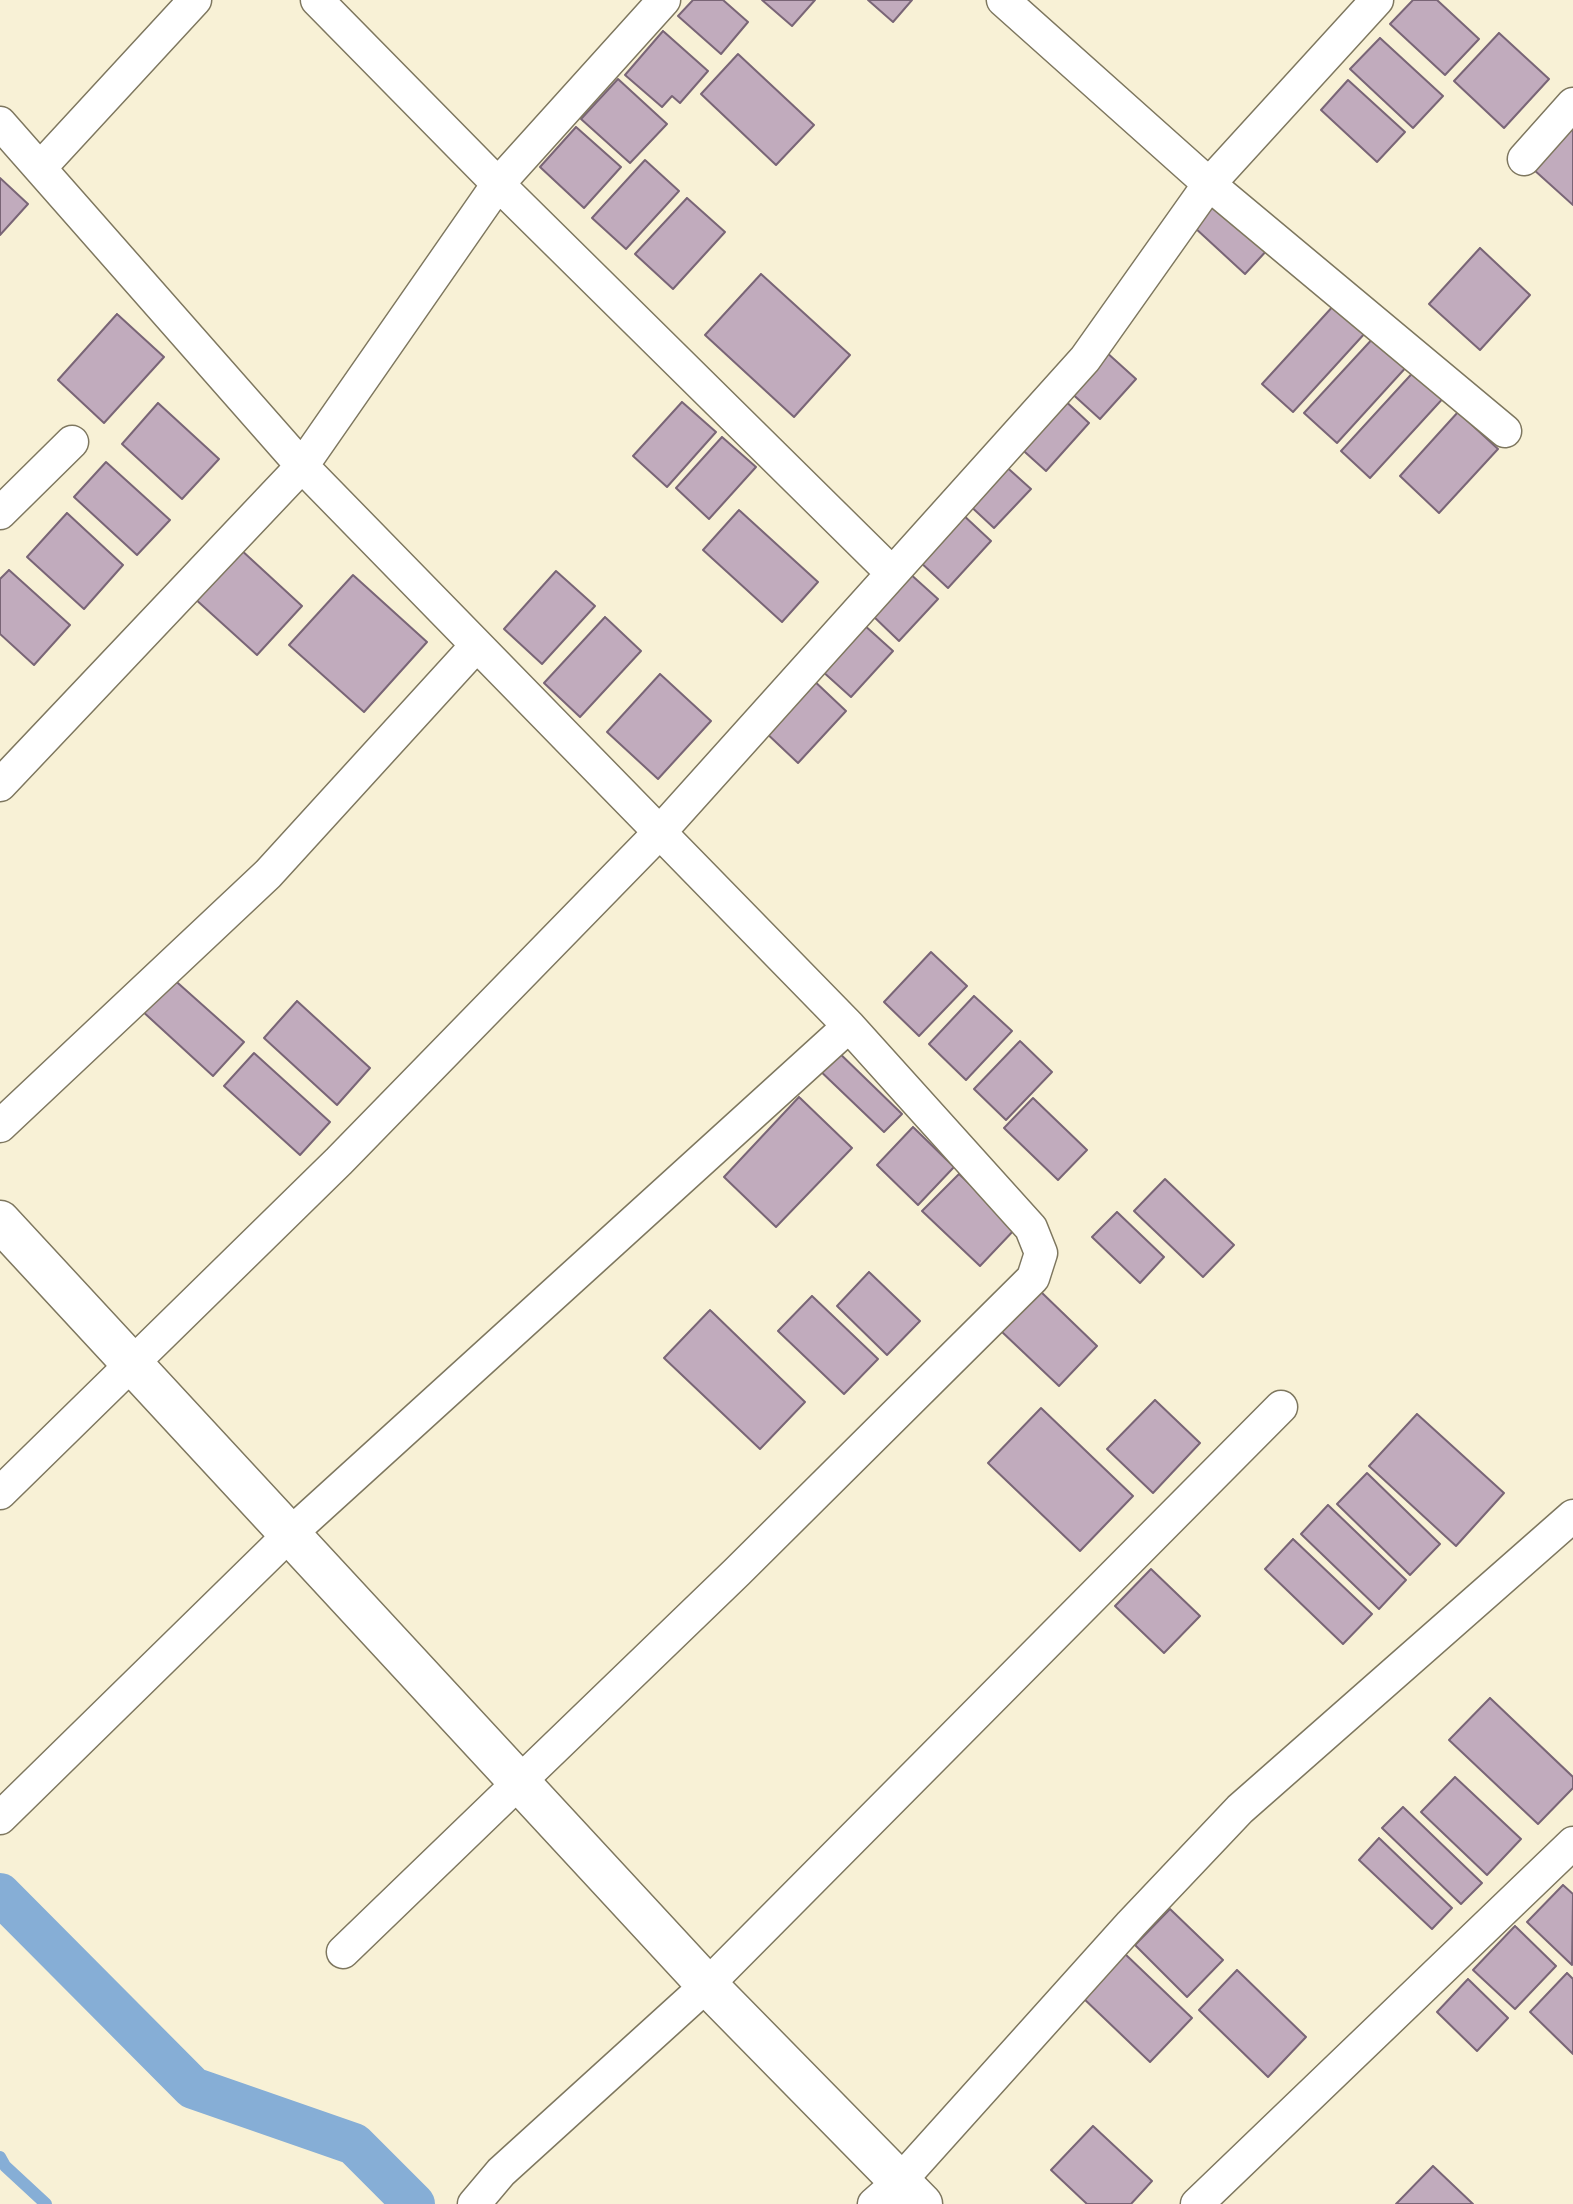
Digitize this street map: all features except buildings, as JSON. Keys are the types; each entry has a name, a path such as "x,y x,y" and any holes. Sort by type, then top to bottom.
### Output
{"street":[{"path":"40,168 195,0"},
{"path":"317,0 498,184 892,573"},
{"path":"0,785 302,466 498,184 664,0"},
{"path":"1003,0 1209,184 1505,431"},
{"path":"0,1493 339,1161 658,834 1085,359 1209,184 1377,0"},
{"path":"1524,159 1573,104"},
{"path":"0,123 302,466 658,834 849,1026 1031,1228 1041,1253 1033,1278 343,1952"},
{"path":"0,513 72,442"},
{"path":"0,1126 268,874 476,646"},
{"path":"0,1818 291,1533 849,1026"},
{"path":"0,1221 520,1780 899,2196 1131,1924 1240,1809 1573,1516"},
{"path":"474,2204 501,2172 707,1985 1281,1407"},
{"path":"1197,2204 1573,1843"}],"waterway":[{"path":"0,1894 193,2088 354,2144 414,2204"},
{"path":"0,2157 5,2166 46,2204"}]}
